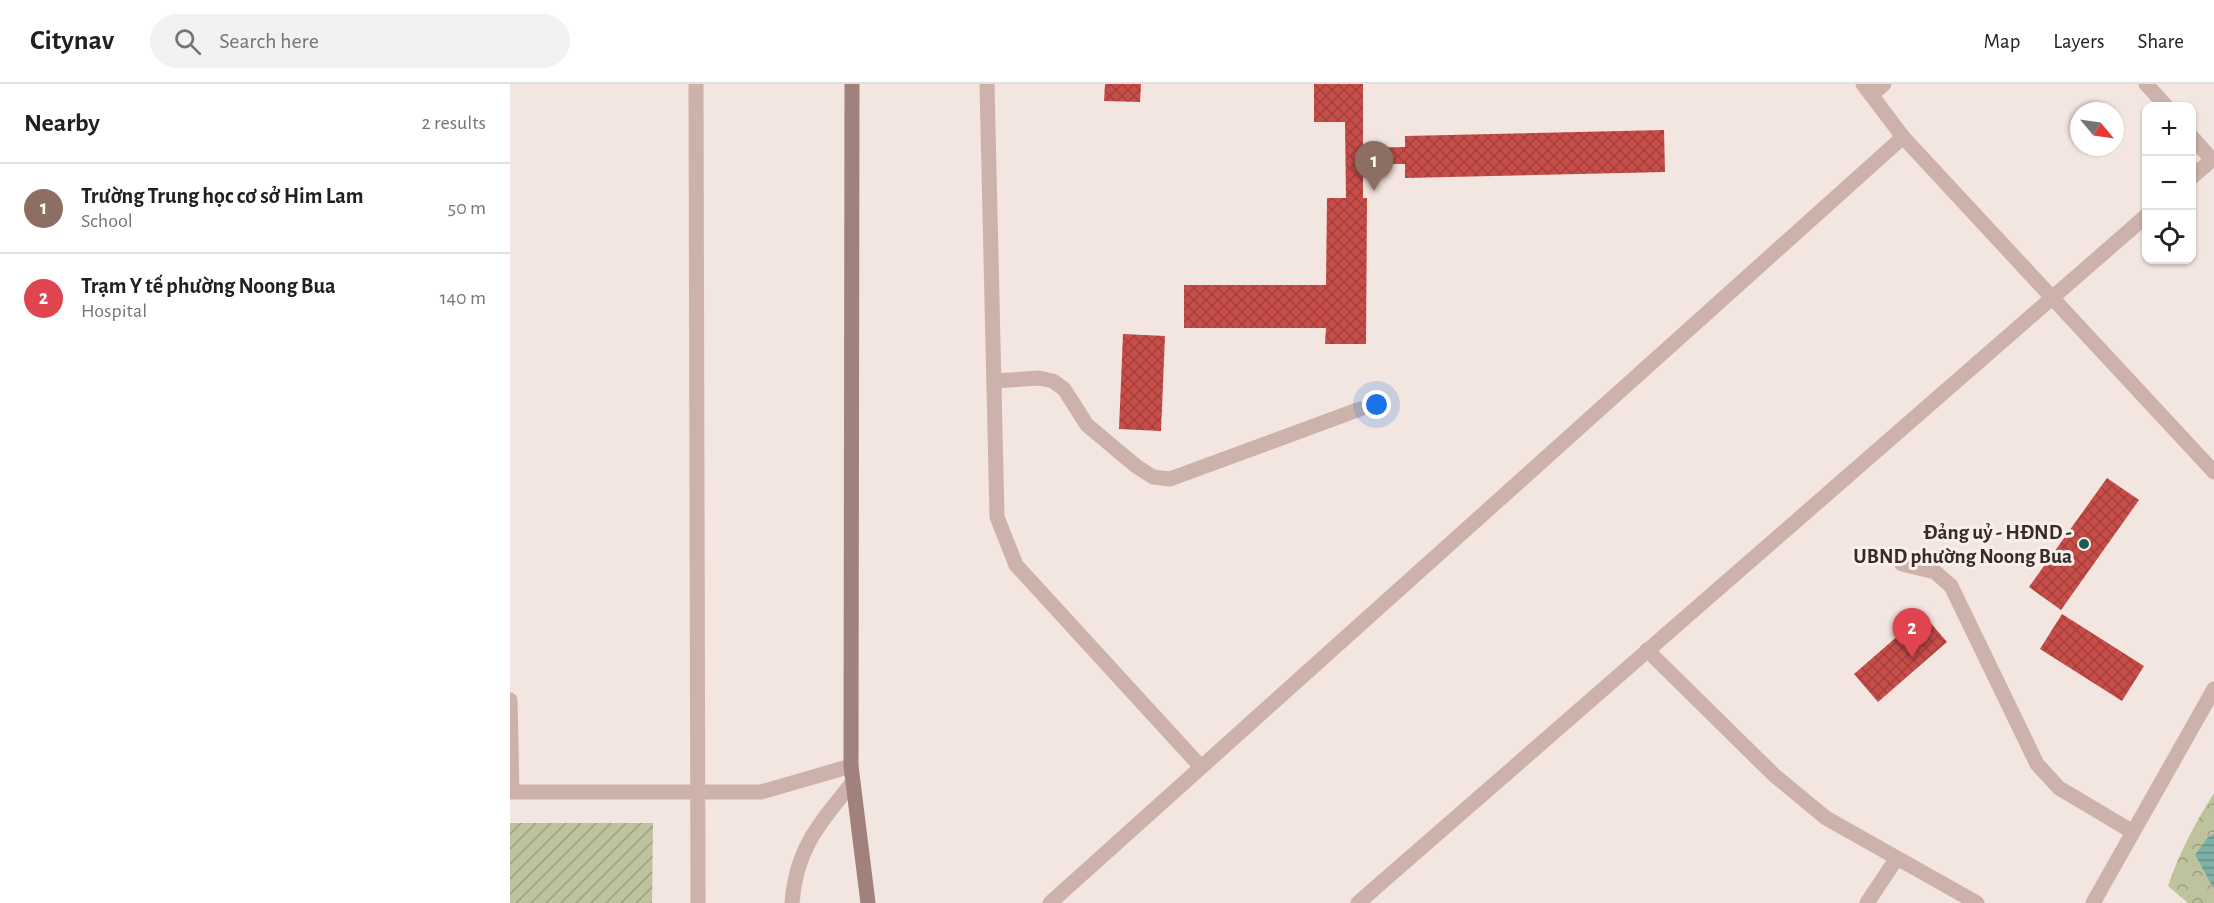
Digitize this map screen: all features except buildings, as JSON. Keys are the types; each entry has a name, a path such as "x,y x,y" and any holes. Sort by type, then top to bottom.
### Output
{"street":[{"path":"696,84 698,903"},
{"path":"852,84 851,765 868,903"},
{"path":"987,84 997,517 1016,565 1201,767"},
{"path":"1884,84 1867,89 1903,137 2050,298 2214,472"},
{"path":"2146,84 2162,102"},
{"path":"1050,903 1903,137"},
{"path":"2196,141 2213,159 2196,174"},
{"path":"1358,903 2142,219"},
{"path":"994,381 1039,378 1053,381 1064,389 1087,425 1136,466 1153,477 1170,479 1360,409"},
{"path":"1902,564 1935,572 1952,586 2037,764 2060,788 2133,832"},
{"path":"1647,650 1774,776 1826,818 1977,903"},
{"path":"2093,903 2214,689"},
{"path":"510,700 511,792 761,792 851,765"},
{"path":"792,903 801,855 815,829 853,782"},
{"path":"1867,903 1897,858"}],"green space":[{"path":"2214,793 2214,903 2188,903 2168,886 2188,838"},
{"path":"510,823 653,823 652,903 510,903"}],"water":[{"path":"2214,834 2214,889 2195,855 2208,837"}],"place":[{"name":"Trường Trung học cơ sở Him Lam","path":"1374,191"},
{"name":"Đảng uỷ - HĐND - UBND phường Noong Bua","path":"2084,544"},
{"name":"Trạm Y tế phường Noong Bua","path":"1912,658"}]}
